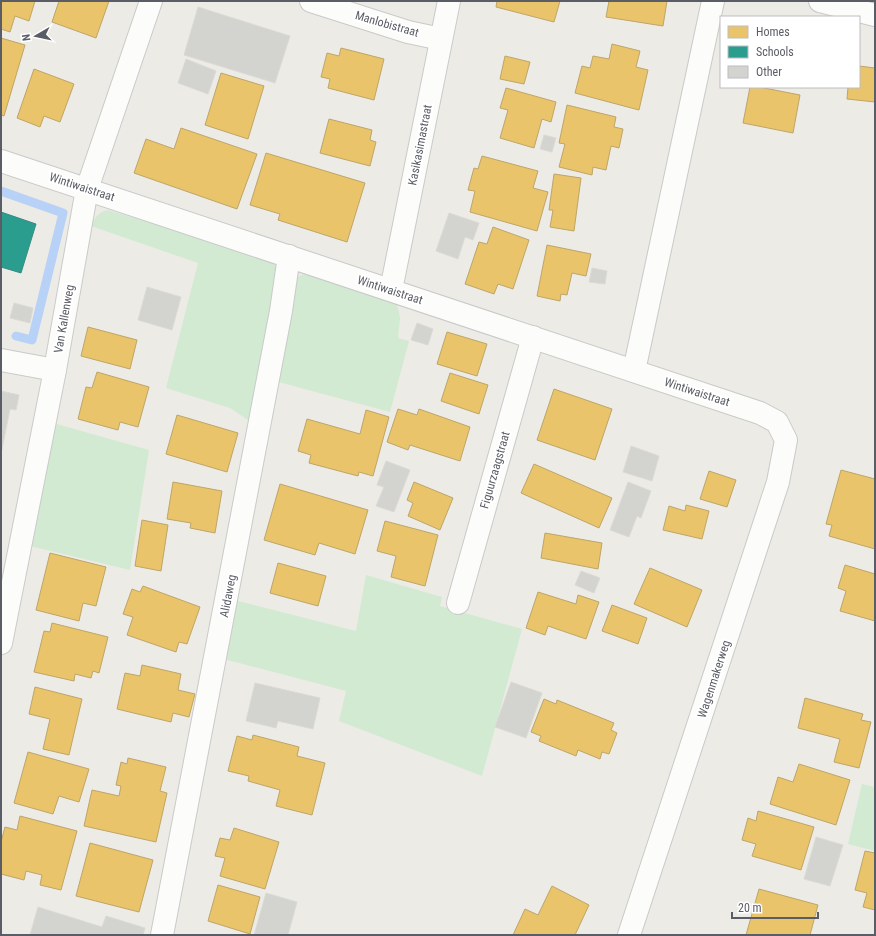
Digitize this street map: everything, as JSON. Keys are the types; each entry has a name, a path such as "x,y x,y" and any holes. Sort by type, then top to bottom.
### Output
{"street":[{"name":"Van Kallenweg","path":"1,643 4,615 55,370 87,189 151,1"},
{"name":"Manlobistraat","path":"311,1 408,32 441,39"},
{"name":"Kasikasimastraat","path":"391,290 449,1"},
{"path":"634,371 713,1"},
{"path":"820,1 875,15"},
{"name":"Wintiwaistraat","path":"1,161 760,413 777,422"},
{"name":"Alidaweg","path":"162,935 281,311 289,256"},
{"name":"Figuurzaagstraat","path":"458,603 533,337"},
{"path":"1,360 55,370"},
{"name":"Wagenmakerweg","path":"629,935 778,482 786,440 777,422"}],"green space":[{"path":"107,210 260,254 280,269 256,422 248,420 230,408 166,388 198,263 91,226 101,212"},
{"path":"307,273 396,299 400,318 398,338 409,341 390,412 275,381 292,282 297,277"},
{"path":"53,423 149,450 130,570 30,546"},
{"path":"366,575 442,597 440,606 522,629 482,776 339,721 346,691 224,659 234,600 356,631"},
{"path":"862,784 875,787 875,851 848,844"}],"building: Homes":[{"path":"35,1 29,21 15,16 10,32 1,29 1,2"},
{"path":"59,1 109,1 96,38 52,22"},
{"path":"497,1 560,1 554,22 496,7"},
{"path":"609,1 667,1 663,26 606,17"},
{"path":"1,38 25,45 4,116 1,115"},
{"path":"612,44 640,51 636,67 648,70 639,110 575,93 582,66 590,68 593,56 609,59"},
{"path":"341,48 384,59 374,100 328,88 330,79 321,77 327,53 339,56"},
{"path":"505,56 530,62 524,84 500,79"},
{"path":"860,66 875,68 875,102 847,99 848,88 860,88"},
{"path":"34,69 74,84 60,122 44,116 40,127 17,118"},
{"path":"221,73 264,86 248,139 205,125"},
{"path":"506,88 556,102 551,122 542,119 534,148 500,138 508,110 500,108"},
{"path":"750,88 764,88 800,95 793,133 743,123"},
{"path":"567,105 616,117 614,127 623,129 619,148 611,146 606,170 593,167 592,175 559,167 565,144 559,143"},
{"path":"329,119 372,130 370,140 376,142 370,166 320,153"},
{"path":"181,128 257,154 237,209 134,173 146,139 174,149"},
{"path":"266,153 365,183 347,242 278,220 280,214 250,205"},
{"path":"482,156 538,171 533,188 548,192 537,231 470,212 475,191 468,190 474,168 478,169"},
{"path":"554,174 581,178 574,231 550,227 553,210 549,210"},
{"path":"493,227 529,240 513,289 498,284 494,294 465,284 479,242 487,244"},
{"path":"547,245 591,254 586,276 572,273 567,295 561,294 560,301 537,296"},
{"path":"88,327 137,340 130,369 81,356"},
{"path":"447,332 487,344 477,376 437,364"},
{"path":"97,372 149,387 138,427 120,422 118,430 78,419 86,387 92,388"},
{"path":"450,373 488,385 479,414 441,401"},
{"path":"554,389 612,409 595,460 537,440"},
{"path":"398,409 417,415 419,409 470,427 460,461 410,445 408,450 387,442"},
{"path":"366,410 389,417 373,476 359,472 358,476 309,463 311,455 298,451 307,419 360,434"},
{"path":"177,415 238,433 227,472 166,454"},
{"path":"534,464 612,498 599,528 521,493"},
{"path":"841,470 875,479 875,549 829,536 832,525 826,524"},
{"path":"709,471 736,480 727,507 700,499"},
{"path":"173,482 222,491 215,533 190,528 191,523 167,519"},
{"path":"414,482 453,498 440,530 408,516 413,503 407,500"},
{"path":"280,484 368,510 355,554 319,543 315,555 264,540"},
{"path":"686,505 709,511 702,539 663,530 669,506 685,511"},
{"path":"142,520 168,525 161,571 135,566"},
{"path":"385,521 438,535 425,586 391,577 396,556 377,551"},
{"path":"545,533 602,543 598,569 541,558"},
{"path":"50,553 106,567 96,606 83,603 79,621 36,610"},
{"path":"278,563 326,576 318,606 270,593"},
{"path":"845,565 875,574 875,621 840,611 846,591 838,588"},
{"path":"650,568 702,590 687,627 634,604"},
{"path":"143,586 200,607 187,644 179,642 176,652 127,635 133,617 123,614 132,589 140,592"},
{"path":"538,592 576,604 578,595 599,602 586,639 548,626 545,635 526,628"},
{"path":"612,605 647,618 638,644 602,631"},
{"path":"52,623 108,637 99,673 93,671 91,678 75,674 74,681 34,672 44,631 50,632"},
{"path":"142,665 181,674 178,690 195,694 189,717 173,713 171,722 117,709 125,673 140,676"},
{"path":"35,687 82,699 69,755 43,749 50,719 29,714"},
{"path":"805,698 863,714 861,720 871,722 859,768 834,762 840,739 798,728"},
{"path":"544,699 556,704 557,700 614,723 611,730 617,733 609,754 602,752 600,759 578,750 576,756 539,741 541,736 531,732"},
{"path":"253,735 299,747 297,756 325,763 312,815 276,806 280,790 248,781 249,776 228,771 237,736 252,740"},
{"path":"28,752 89,769 79,802 59,796 53,814 14,803"},
{"path":"128,758 166,767 160,791 167,793 156,842 84,826 92,790 119,796 121,786 116,785 121,762 127,764"},
{"path":"799,764 850,780 836,825 770,804 778,777 793,782"},
{"path":"758,811 814,827 801,870 752,856 756,844 742,840 748,818 756,821"},
{"path":"20,816 77,831 61,890 40,885 42,875 26,871 24,880 1,874 1,842 5,827 17,830"},
{"path":"234,828 279,842 265,889 220,876 225,858 215,856 220,838 230,840"},
{"path":"90,843 153,860 139,912 76,896"},
{"path":"865,851 875,853 875,910 863,907 867,893 855,890"},
{"path":"218,885 260,897 250,934 208,921"},
{"path":"552,886 589,905 575,935 513,935 525,909 538,915"},
{"path":"759,889 818,905 810,935 746,935"}],"building: Schools":[{"path":"1,212 36,224 21,273 1,267"}],"building: Other":[{"path":"198,7 290,36 275,83 184,55"},
{"path":"186,59 216,71 208,94 178,83"},
{"path":"544,135 556,138 552,152 540,149"},
{"path":"449,213 479,223 473,240 465,237 458,259 436,251"},
{"path":"592,268 607,271 605,284 589,282"},
{"path":"147,287 181,297 172,330 138,320"},
{"path":"14,303 33,308 30,323 10,318"},
{"path":"417,323 433,329 428,345 411,340"},
{"path":"1,391 19,395 16,410 10,409 1,454"},
{"path":"631,446 659,456 652,481 623,472"},
{"path":"386,461 410,470 394,512 376,506 384,487 377,485"},
{"path":"628,482 651,491 641,518 637,516 629,537 610,530"},
{"path":"581,571 600,578 594,593 575,585"},
{"path":"511,682 542,693 526,738 495,727"},
{"path":"255,683 320,698 313,729 278,721 276,728 246,721"},
{"path":"816,837 843,845 830,886 804,879"},
{"path":"266,893 297,902 288,935 254,935"},
{"path":"38,907 102,927 106,916 145,928 143,935 30,935"}],"waterway":[{"path":"1,191 63,213 32,340 16,336"}]}
